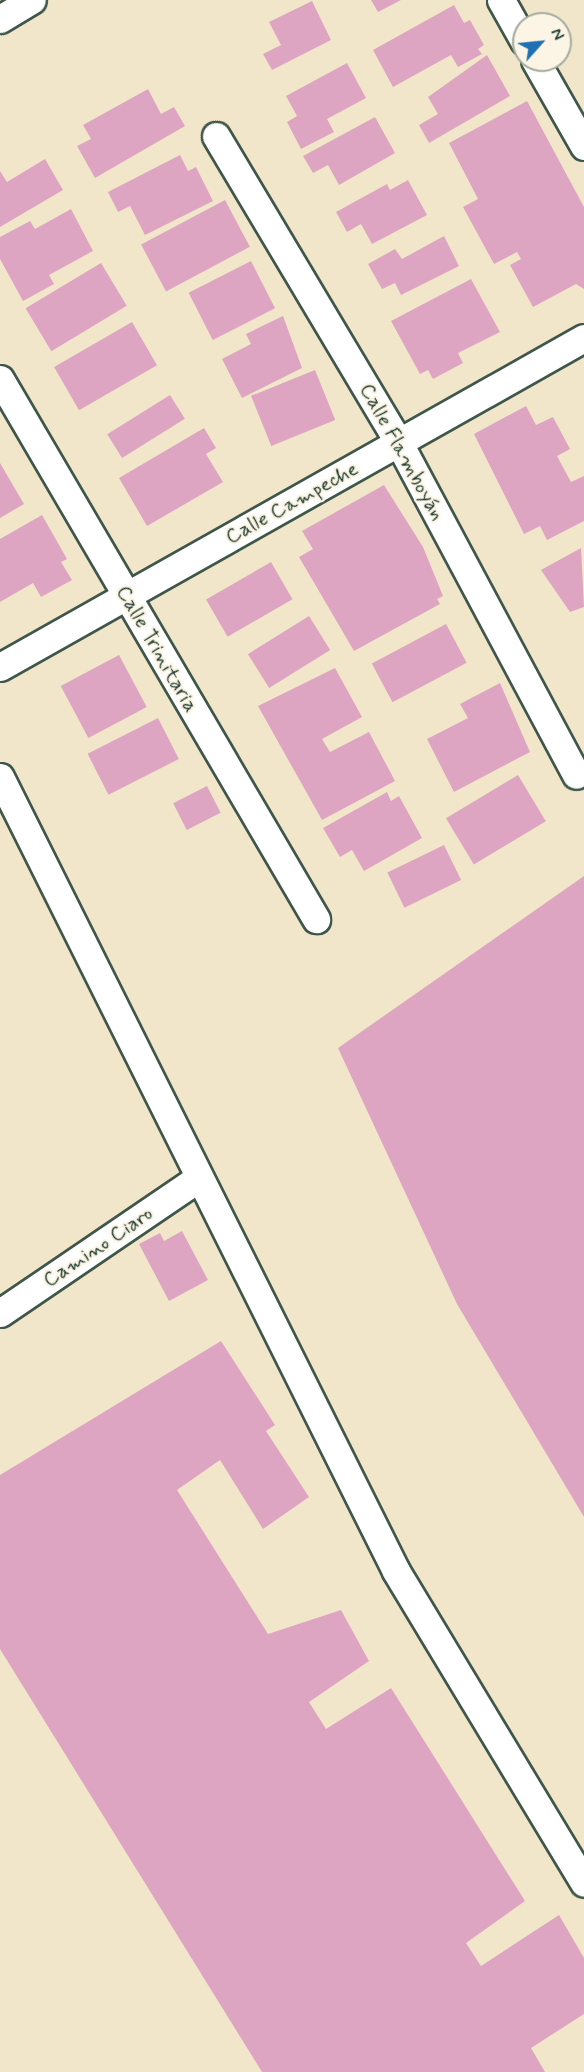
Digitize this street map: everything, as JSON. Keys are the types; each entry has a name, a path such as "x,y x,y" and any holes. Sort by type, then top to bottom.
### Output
{"street":[{"path":"0,19 32,0"},
{"path":"501,0 512,20"},
{"path":"542,72 584,146"},
{"name":"Calle Flamboyán","path":"216,136 399,443 576,775"},
{"name":"Calle Campeche","path":"0,667 584,338"},
{"name":"Calle Trinitaria","path":"0,379 316,919"},
{"path":"0,777 196,1180 396,1572 584,1883"},
{"name":"Camino Ciaro","path":"0,1313 196,1180"}],"building":[{"path":"371,0 401,0 378,12"},
{"path":"312,1 331,40 272,70 263,54 281,45 269,22"},
{"path":"454,5 464,23 470,20 484,45 478,49 482,54 458,67 451,55 393,87 373,50"},
{"path":"487,55 510,96 429,143 419,125 438,114 428,97"},
{"path":"347,63 366,98 327,119 334,132 301,149 287,122 297,116 286,96"},
{"path":"148,89 161,114 174,107 185,126 95,178 77,146 91,139 83,125"},
{"path":"527,101 584,207 584,289 576,284 533,307 510,265 521,259 517,252 494,264 463,207 478,199 449,143"},
{"path":"375,117 395,153 339,185 328,165 313,173 303,156"},
{"path":"180,155 188,171 196,167 213,201 145,235 130,206 118,212 108,192"},
{"path":"45,159 63,190 0,227 0,171 7,182"},
{"path":"408,180 427,215 372,244 361,224 347,232 336,212 387,184 390,190"},
{"path":"225,200 250,247 166,291 141,245"},
{"path":"71,209 93,251 49,275 54,284 23,301 0,259 0,237 30,221 35,229"},
{"path":"444,236 459,266 401,295 395,283 382,289 368,264 395,249 402,259"},
{"path":"251,261 275,308 213,340 189,293"},
{"path":"101,263 127,306 51,351 26,308"},
{"path":"471,279 500,332 458,353 463,363 433,379 428,370 420,374 391,321"},
{"path":"283,316 302,368 242,398 222,359 251,344 246,334"},
{"path":"132,322 157,365 79,410 54,367"},
{"path":"315,370 335,420 271,446 251,396"},
{"path":"170,395 185,419 122,458 107,434"},
{"path":"526,406 536,425 553,417 570,449 557,456 571,482 584,476 584,521 547,540 540,526 524,534 474,434"},
{"path":"204,428 216,448 206,454 223,482 147,526 119,478"},
{"path":"0,463 24,504 0,518"},
{"path":"384,485 423,547 443,596 437,599 440,604 354,651 299,557 313,549 302,531"},
{"path":"42,515 67,559 61,562 72,580 41,597 33,583 0,602 0,539"},
{"path":"581,548 584,607 570,612 541,570"},
{"path":"271,562 292,599 228,637 206,600"},
{"path":"309,616 330,650 269,688 248,654"},
{"path":"446,624 467,663 392,702 372,663"},
{"path":"119,655 147,707 88,738 61,686"},
{"path":"335,668 362,717 322,739 330,752 369,732 395,781 322,820 258,706"},
{"path":"500,683 530,752 454,792 427,739 468,718 460,704"},
{"path":"158,718 179,759 108,795 88,754"},
{"path":"518,775 546,821 474,865 446,818"},
{"path":"207,786 221,813 187,830 173,803"},
{"path":"387,792 391,801 399,796 422,838 364,871 352,850 340,857 323,828"},
{"path":"444,845 461,880 404,908 387,873"},
{"path":"584,876 584,1517 457,1304 338,1048"},
{"path":"182,1231 208,1280 169,1301 139,1244 160,1233 164,1241"},
{"path":"221,1341 275,1425 266,1431 309,1497 263,1529 220,1460 177,1490 268,1634 341,1610 369,1661 309,1702 326,1729 391,1688 525,1901 466,1943 481,1966 559,1915 584,1958 584,2014 531,2048 545,2072 262,2072 0,1649 0,1475"}]}
